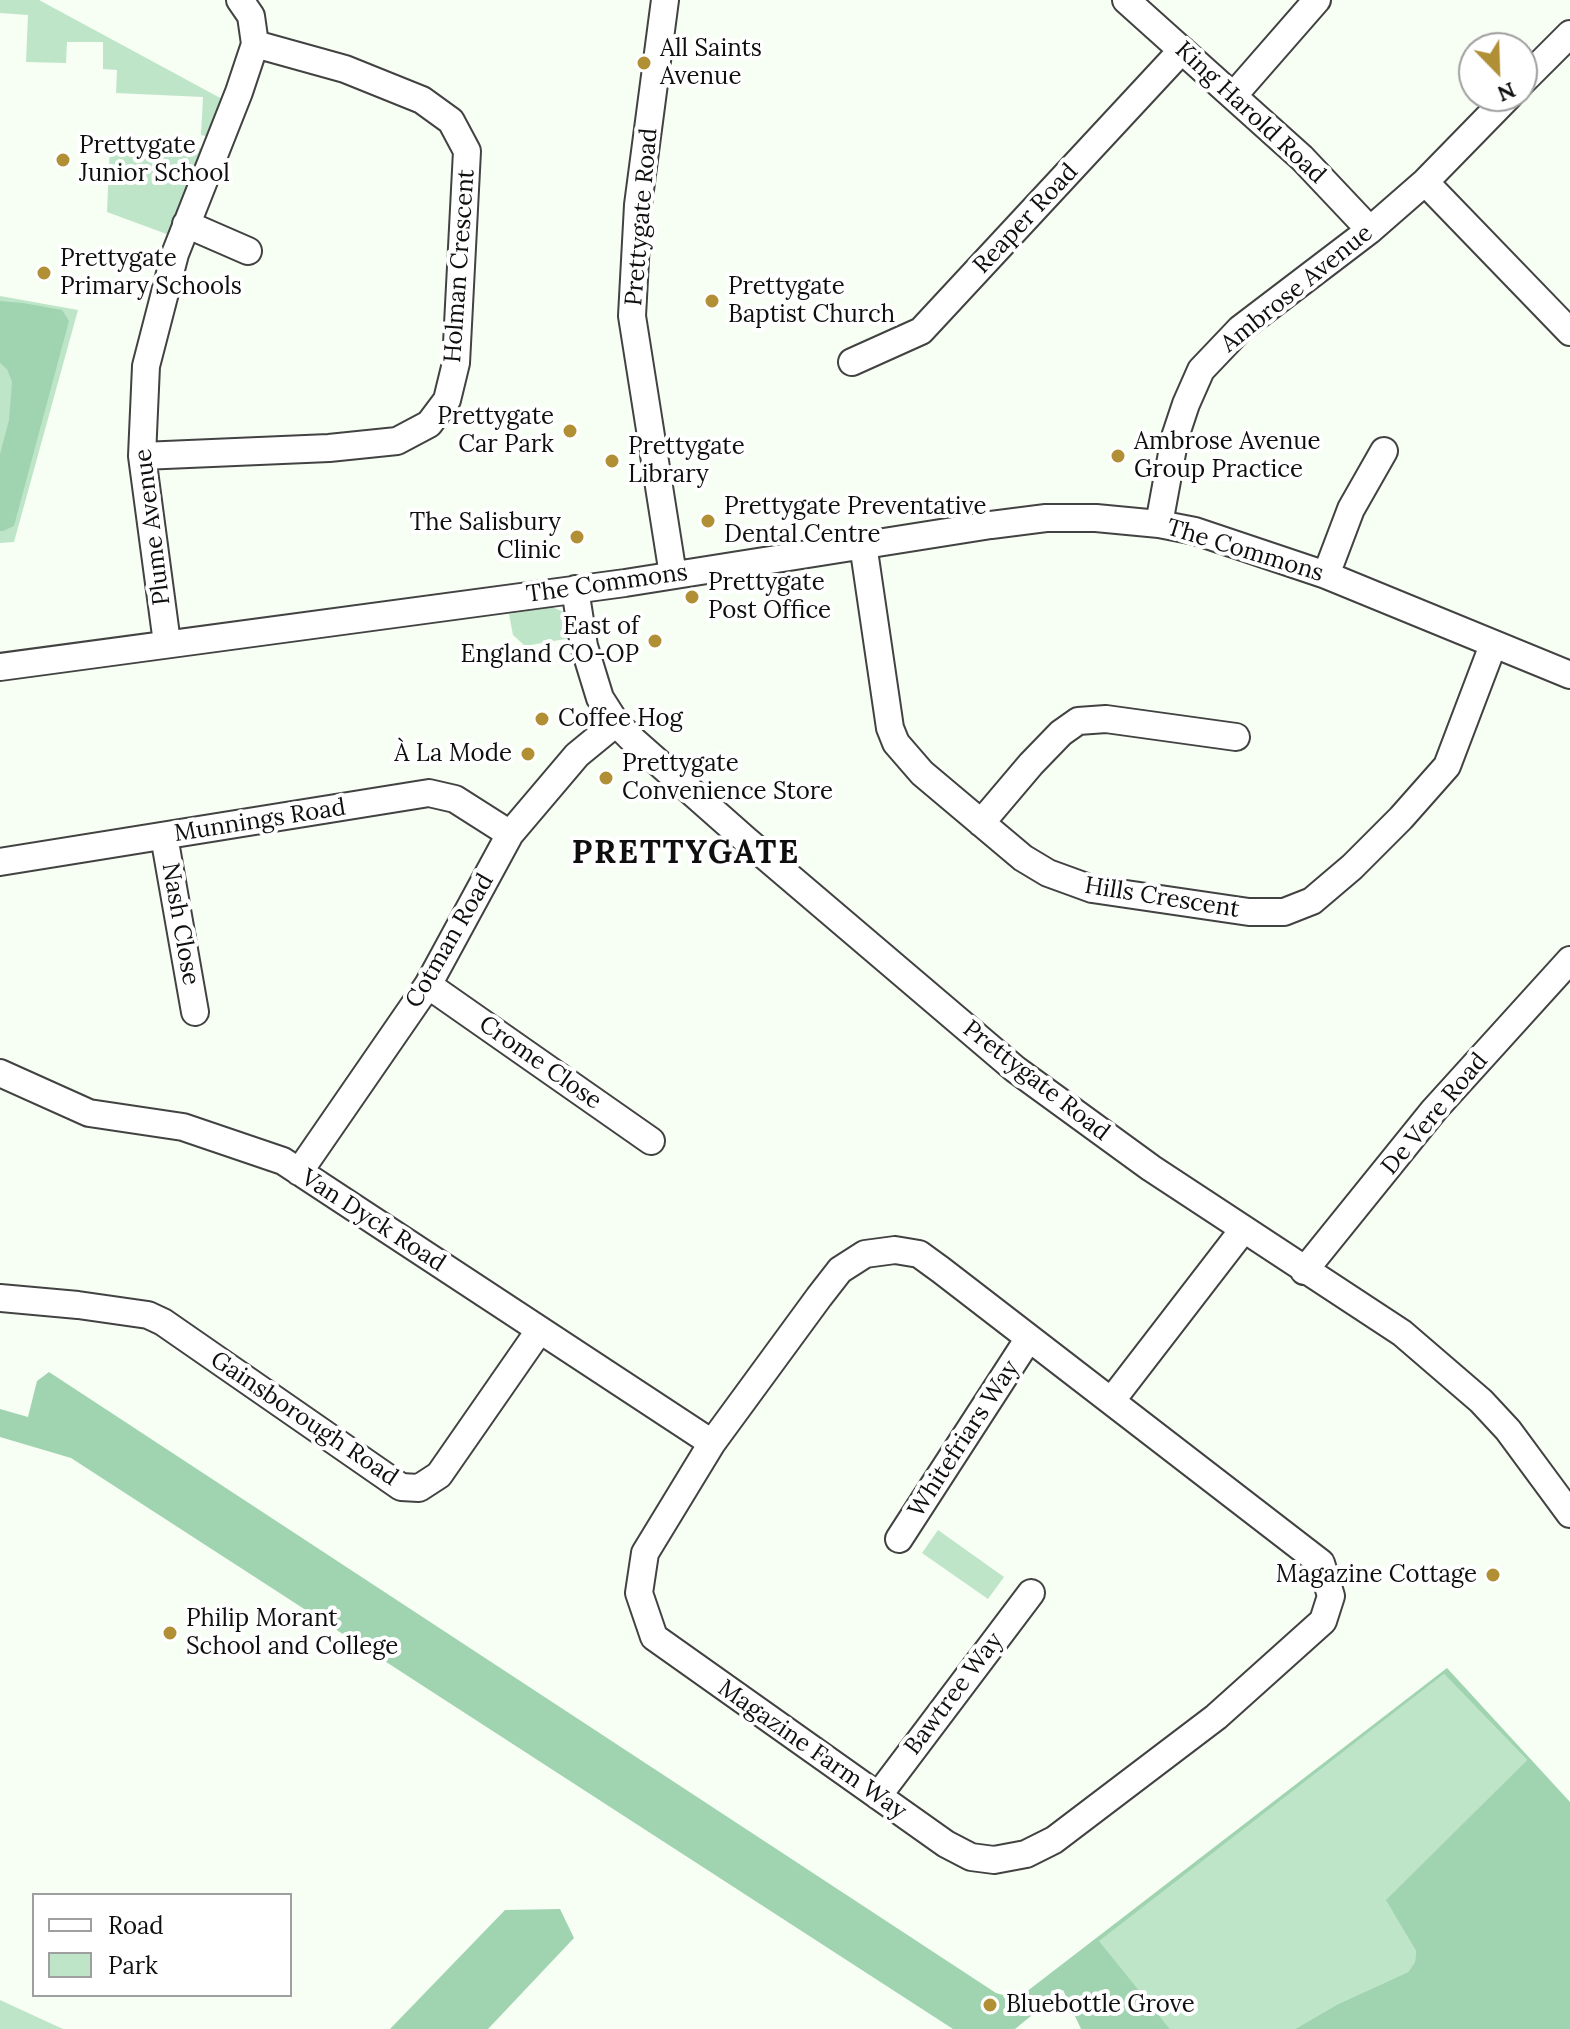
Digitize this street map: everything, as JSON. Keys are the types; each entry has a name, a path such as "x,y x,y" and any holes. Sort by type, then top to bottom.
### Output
{"street":[{"path":"240,0 251,16 255,44"},
{"name":"Prettygate Road","path":"665,0 638,205 632,316 673,575"},
{"name":"King Harold Road","path":"1126,0 1302,158 1370,230"},
{"path":"1234,95 1317,0"},
{"path":"1538,66 1570,34"},
{"name":"Plume Avenue","path":"167,643 142,456 146,366 175,254 255,44"},
{"name":"Holman Crescent","path":"142,456 329,448 397,441 429,424 447,400 456,363 464,245 467,151 462,141 451,121 422,100 345,69 255,44"},
{"name":"Reaper Road","path":"852,362 921,331 1182,50"},
{"name":"Ambrose Avenue","path":"1159,524 1176,433 1201,370 1240,329 1370,230 1425,182 1493,112"},
{"path":"1425,182 1570,332"},
{"path":"186,224 248,251"},
{"path":"1326,575 1351,509 1384,451"},
{"name":"The Commons","path":"0,667 575,589 1046,518 1096,518 1195,531 1326,575 1570,675"},
{"name":"Hills Crescent","path":"863,544 888,713 896,743 922,773 1023,858 1068,882 1092,889 1249,912 1284,912 1312,901 1352,867 1447,766 1493,645"},
{"name":"Prettygate Road","path":"575,589 584,646 600,698 616,723 756,849 1015,1069 1151,1168 1402,1333 1481,1401 1508,1430 1570,1514"},
{"path":"981,823 1031,764 1061,733 1078,721 1106,719 1236,737"},
{"name":"Cotman Road","path":"299,1172 428,985 510,834 577,755 616,723"},
{"name":"Munnings Road","path":"0,862 429,793 455,799 510,834"},
{"name":"Nash Close","path":"164,836 195,1012"},
{"name":"De Vere Road","path":"1304,1271 1434,1110 1570,960"},
{"name":"Crome Close","path":"428,985 651,1141"},
{"name":"Van Dyck Road","path":"0,1073 89,1113 183,1127 283,1161 712,1443"},
{"path":"1112,1400 1243,1230"},
{"name":"Magazine Farm Way","path":"895,1250 919,1254 1112,1400 1321,1563 1331,1596 1323,1621 1216,1717 1054,1840 1027,1854 994,1860 971,1857 946,1844 654,1637 639,1593 645,1553 712,1443 840,1270 865,1254 895,1250"},
{"name":"Gainsborough Road","path":"0,1298 148,1315 163,1322 401,1487 419,1488 439,1475 539,1331"},
{"name":"Whitefriars Way","path":"899,1539 1029,1338"},
{"name":"Bawtree Way","path":"878,1796 1031,1593"}],"green space":[{"path":"0,0 39,0 224,100 209,137 201,135 203,97 116,93 117,70 103,69 103,42 67,42 66,63 26,62 28,15 0,13"},
{"path":"110,143 193,146 204,150 172,236 107,212"},
{"path":"0,296 78,310 14,542 0,543"},
{"path":"0,301 62,310 69,321 14,526 3,531 0,531 0,454 9,420 12,382 7,369 0,363"},
{"path":"552,607 564,612 571,638 525,646 513,635 509,614"},
{"path":"49,1372 996,1993 1017,1999 1447,1668 1570,1802 1570,2029 1295,2029 1338,2004 1408,1972 1415,1962 1416,1951 1386,1900 1527,1760 1444,1674 1099,1941 1170,2029 1081,2029 1063,1990 1015,2029 953,2029 71,1458 0,1437 0,1409 28,1417 37,1381"},
{"path":"938,1530 1004,1577 988,1599 922,1553"},
{"path":"1444,1674 1527,1760 1387,1900 1416,1951 1415,1962 1408,1972 1338,2004 1295,2029 1170,2029 1098,1941"},
{"path":"560,1909 574,1938 488,2029 390,2029 505,1910"},
{"path":"0,2000 63,2029 0,2029"}],"place":[{"name":"All Saints Avenue","path":"644,63"},
{"name":"Prettygate Junior School","path":"63,160"},
{"name":"Prettygate Primary Schools","path":"44,273"},
{"name":"Prettygate Baptist Church","path":"712,301"},
{"name":"Prettygate Car Park","path":"570,431"},
{"name":"Ambrose Avenue Group Practice","path":"1118,456"},
{"name":"Prettygate Library","path":"612,461"},
{"name":"Prettygate Preventative Dental Centre","path":"708,521"},
{"name":"The Salisbury Clinic","path":"577,537"},
{"name":"Prettygate Post Office","path":"692,597"},
{"name":"East of England CO-OP","path":"655,641"},
{"name":"Coffee Hog","path":"542,719"},
{"name":"À La Mode","path":"528,754"},
{"name":"Prettygate Convenience Store","path":"606,778"},
{"name":"Magazine Cottage","path":"1493,1575"},
{"name":"Philip Morant School and College","path":"170,1633"},
{"name":"Bluebottle Grove","path":"990,2005"}],"district":[{"name":"PRETTYGATE","path":"686,854"}]}
